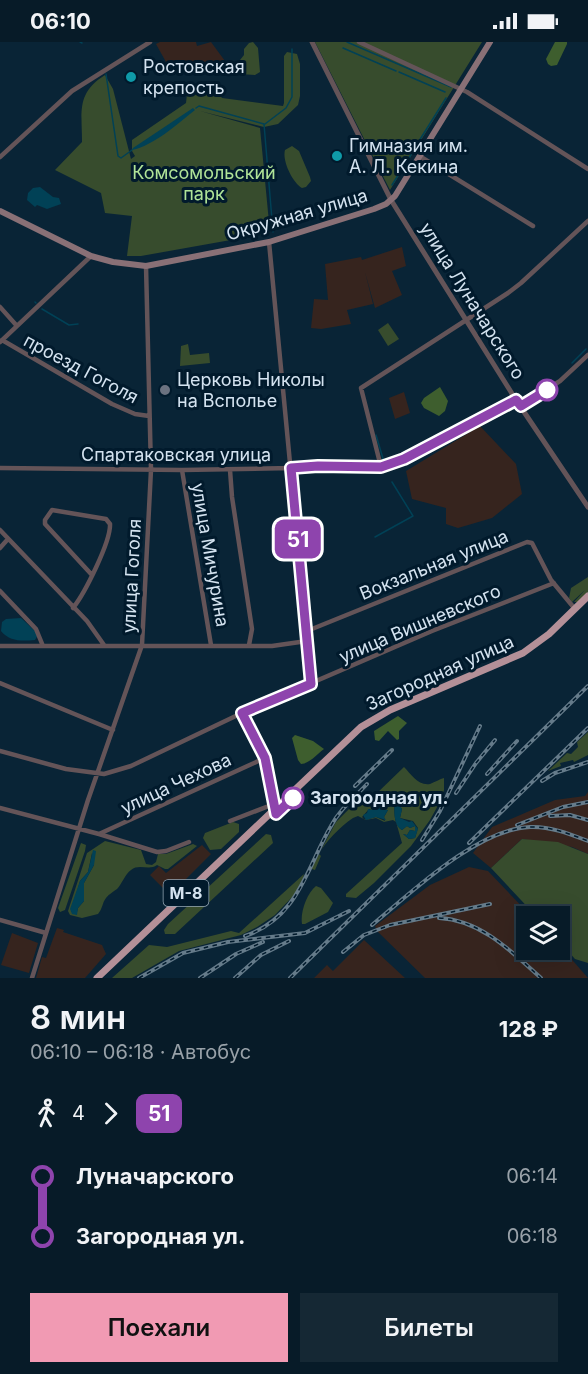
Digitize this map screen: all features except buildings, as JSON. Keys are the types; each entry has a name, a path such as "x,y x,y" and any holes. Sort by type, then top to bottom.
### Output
{"highway":[{"name":"Загородная улица","path":"97,978 347,740 373,718 523,653 549,634 588,596"},
{"name":"Загородная улица","path":"104,978 275,809 372,724 525,656 550,638 588,601"}],"main road":[{"name":"Окружная улица","path":"0,211 101,260 147,266 269,242 374,209 391,200 421,158 490,42"}],"street":[{"path":"0,158 72,91 150,42"},
{"name":"улица Луначарского","path":"312,42 391,200 516,400 588,507"},
{"path":"359,42 463,90 588,169"},
{"path":"421,158 533,226"},
{"path":"381,467 361,388 521,283 588,221"},
{"path":"269,242 311,684"},
{"path":"1,341 91,256"},
{"name":"улица Гоголя","path":"32,978 97,775 142,645 151,470 147,266"},
{"path":"0,307 17,326"},
{"name":"проезд Гоголя","path":"1,341 112,404 135,414 149,417"},
{"path":"521,406 560,381 588,355"},
{"name":"Спартаковская улица","path":"0,468 230,470 318,466 381,467 404,459 516,400"},
{"name":"улица Мичурина","path":"182,470 212,645"},
{"path":"230,470 252,628 249,645"},
{"path":"73,608 83,595 92,575 110,530 108,521 52,510 45,524 92,575"},
{"path":"0,530 91,626 104,645"},
{"path":"0,548 8,539"},
{"name":"Вокзальная улица","path":"306,631 527,542 532,543 551,580 575,609"},
{"name":"улица Вишневского","path":"97,775 131,766 242,713 432,631 554,583"},
{"path":"0,591 36,629 43,646"},
{"path":"0,646 279,645 307,641"},
{"path":"0,683 113,729"},
{"path":"230,821 275,809 265,758 242,713"},
{"path":"0,751 97,775"},
{"name":"улица Чехова","path":"99,834 265,758"},
{"name":"улица Чехова","path":"0,808 157,852 189,842"},
{"path":"0,920 46,933"}],"shaded area":[{"path":"196,42 197,46 211,42 225,61 169,75 166,67 163,68 160,65 166,62 156,44"},
{"path":"402,247 406,266 392,271 402,295 375,308 365,272 373,304 347,310 351,324 321,329 311,328 314,299 328,300 325,264 361,257 362,260"},
{"path":"404,392 410,413 395,419 389,398"},
{"path":"480,426 516,464 522,494 492,518 458,528 446,524 446,508 412,499 406,471"},
{"path":"588,792 588,854 572,847 522,839 491,868 473,853 492,827 555,800 585,796"},
{"path":"202,845 211,854 184,881 181,889 173,898 150,875 159,866 166,873"},
{"path":"469,867 488,871 521,906 516,906 516,960 570,960 570,957 588,978 425,978 377,931 375,926 430,885"},
{"path":"57,928 102,945 106,954 85,978 36,978 42,957 46,958"},
{"path":"12,933 38,943 29,973 1,965"},
{"path":"364,940 405,978 314,978 327,965 333,971"}],"green space":[{"path":"253,42 258,48 260,72 255,75 240,74 236,65 244,55 244,49"},
{"path":"315,42 482,42 390,190"},
{"path":"555,42 567,42 567,44 557,65 551,66 546,59"},
{"name":"Комсомольский парк","path":"287,52 297,54 300,64 300,96 298,105 278,124 264,127 200,111 260,128 270,233 141,256 127,256 132,216 105,213 101,193 55,170 82,142 82,112 85,96 89,89 105,75 113,89 131,159 135,156 132,151 132,140 186,103 187,94 214,87 222,98 283,106 284,56"},
{"path":"292,146 299,151 310,177 311,181 306,187 302,188 298,185 286,165 285,150"},
{"path":"388,323 399,339 388,346 378,330"},
{"path":"188,344 190,355 209,353 210,363 180,366 181,346"},
{"path":"440,387 448,401 445,411 439,416 424,408 421,403 424,398"},
{"path":"588,577 588,592 578,602 574,602 585,590 572,602 569,598 571,588"},
{"path":"398,716 407,723 399,731 399,739 397,740 388,731 379,741 375,740 374,731"},
{"path":"588,732 588,755 574,762 573,760 560,763 561,766 548,771 567,753 571,754 578,747 577,742"},
{"path":"295,735 313,741 324,749 310,761 301,764 292,738"},
{"path":"404,767 422,783 430,784 444,778 441,800 411,846 356,898 346,897 346,894 402,843 396,822 393,820 384,822 376,818 366,820 376,817 385,821 384,817 388,810 384,811 384,806 378,801 373,805 372,810 369,809 362,817 364,819 358,816 343,825 322,849 315,870 312,867 336,822 350,808 374,796","holes":["395,799 402,809 400,818 413,821 418,828 415,838 409,839 403,834 407,835 410,830 415,831 415,826 410,828 407,826 402,830 399,828 394,812"]},
{"path":"233,822 239,824 239,832 221,849 210,850 203,838 205,833"},
{"path":"266,834 271,835 273,843 175,934 165,934 164,930 168,924"},
{"path":"522,839 558,842 588,854 588,963 575,959 570,953 570,906 527,906 491,868"},
{"path":"105,841 141,850 146,864 152,865 156,862 158,854 166,854 193,844 197,846 168,869 157,865 134,868 117,889 106,898 98,914 82,918 70,915 68,911 87,853","holes":["92,853 94,865 84,883 84,901 77,912 71,912 80,881 88,872"]},
{"path":"81,843 86,845 85,851 65,910 60,912 58,908"},
{"path":"304,874 302,884 296,893 275,915 257,927 241,935 179,951 132,978 112,978 149,945 167,947 231,931 239,933"},
{"path":"316,886 321,888 333,903 328,912 302,924 305,903"}],"water":[{"path":"193,108 195,110 165,133 149,144 132,150 133,148"},
{"path":"40,187 53,197 59,198 61,204 47,209 37,205 35,207 27,200 28,193 33,188"},
{"path":"21,618 38,635 35,640 12,639 1,631 2,622 6,619"},
{"path":"395,799 402,809 400,818 412,821 418,829 415,838 409,839 403,834 407,835 410,830 415,831 415,826 410,828 407,826 402,830 397,825 394,812"},
{"path":"378,801 384,806 384,810 388,810 384,817 386,820 376,817 366,820 363,815 368,809 372,810 373,805"},
{"path":"93,850 96,851 94,865 84,883 84,901 78,908 77,915 72,914 70,909 80,881 88,872"}],"waterway":[{"path":"347,42 451,87"},
{"path":"343,48 396,71"},
{"path":"265,124 286,108 292,97 292,49"},
{"path":"399,72 445,92"},
{"path":"106,74 118,156 121,158 132,150"},
{"path":"414,149 446,98"},
{"path":"196,108 199,106 264,124 273,232"},
{"path":"392,185 412,153"},
{"path":"42,309 69,325 78,324"},
{"path":"572,363 586,349"},
{"path":"376,435 384,462"},
{"path":"375,537 413,516 392,482"}],"railway":[{"path":"290,978 588,686"},
{"path":"422,840 440,811 480,726"},
{"path":"469,843 588,728"},
{"path":"456,793 495,740"},
{"path":"487,774 517,741"},
{"path":"355,786 392,750"},
{"path":"542,781 555,773 588,762"},
{"path":"245,936 263,928 278,917 289,904 299,890 335,820 367,784"},
{"path":"517,825 563,807 588,802"},
{"path":"550,816 570,815 588,820"},
{"path":"372,925 446,864 467,850 510,830 530,827 545,828 588,841"},
{"path":"343,952 364,935 390,925 490,904"},
{"path":"139,978 183,953 228,942 305,933 349,911"},
{"path":"439,918 454,920 482,931 507,948 541,978"},
{"path":"235,978 261,955 289,941"},
{"path":"200,978 236,954 263,942"}],"bus line":[{"name":"51","path":"293,798 276,814 265,758 242,713 311,684 291,468 318,466 376,468 385,466 404,459 516,400 521,406 547,390"}],"place":[{"name":"Ростовская крепость","path":"131,77"},
{"name":"Гимназия им. А. Л. Кекина","path":"337,156"},
{"name":"Церковь Николы на Всполье","path":"165,390"},
{"name":"Загородная ул.","path":"293,798"}]}
